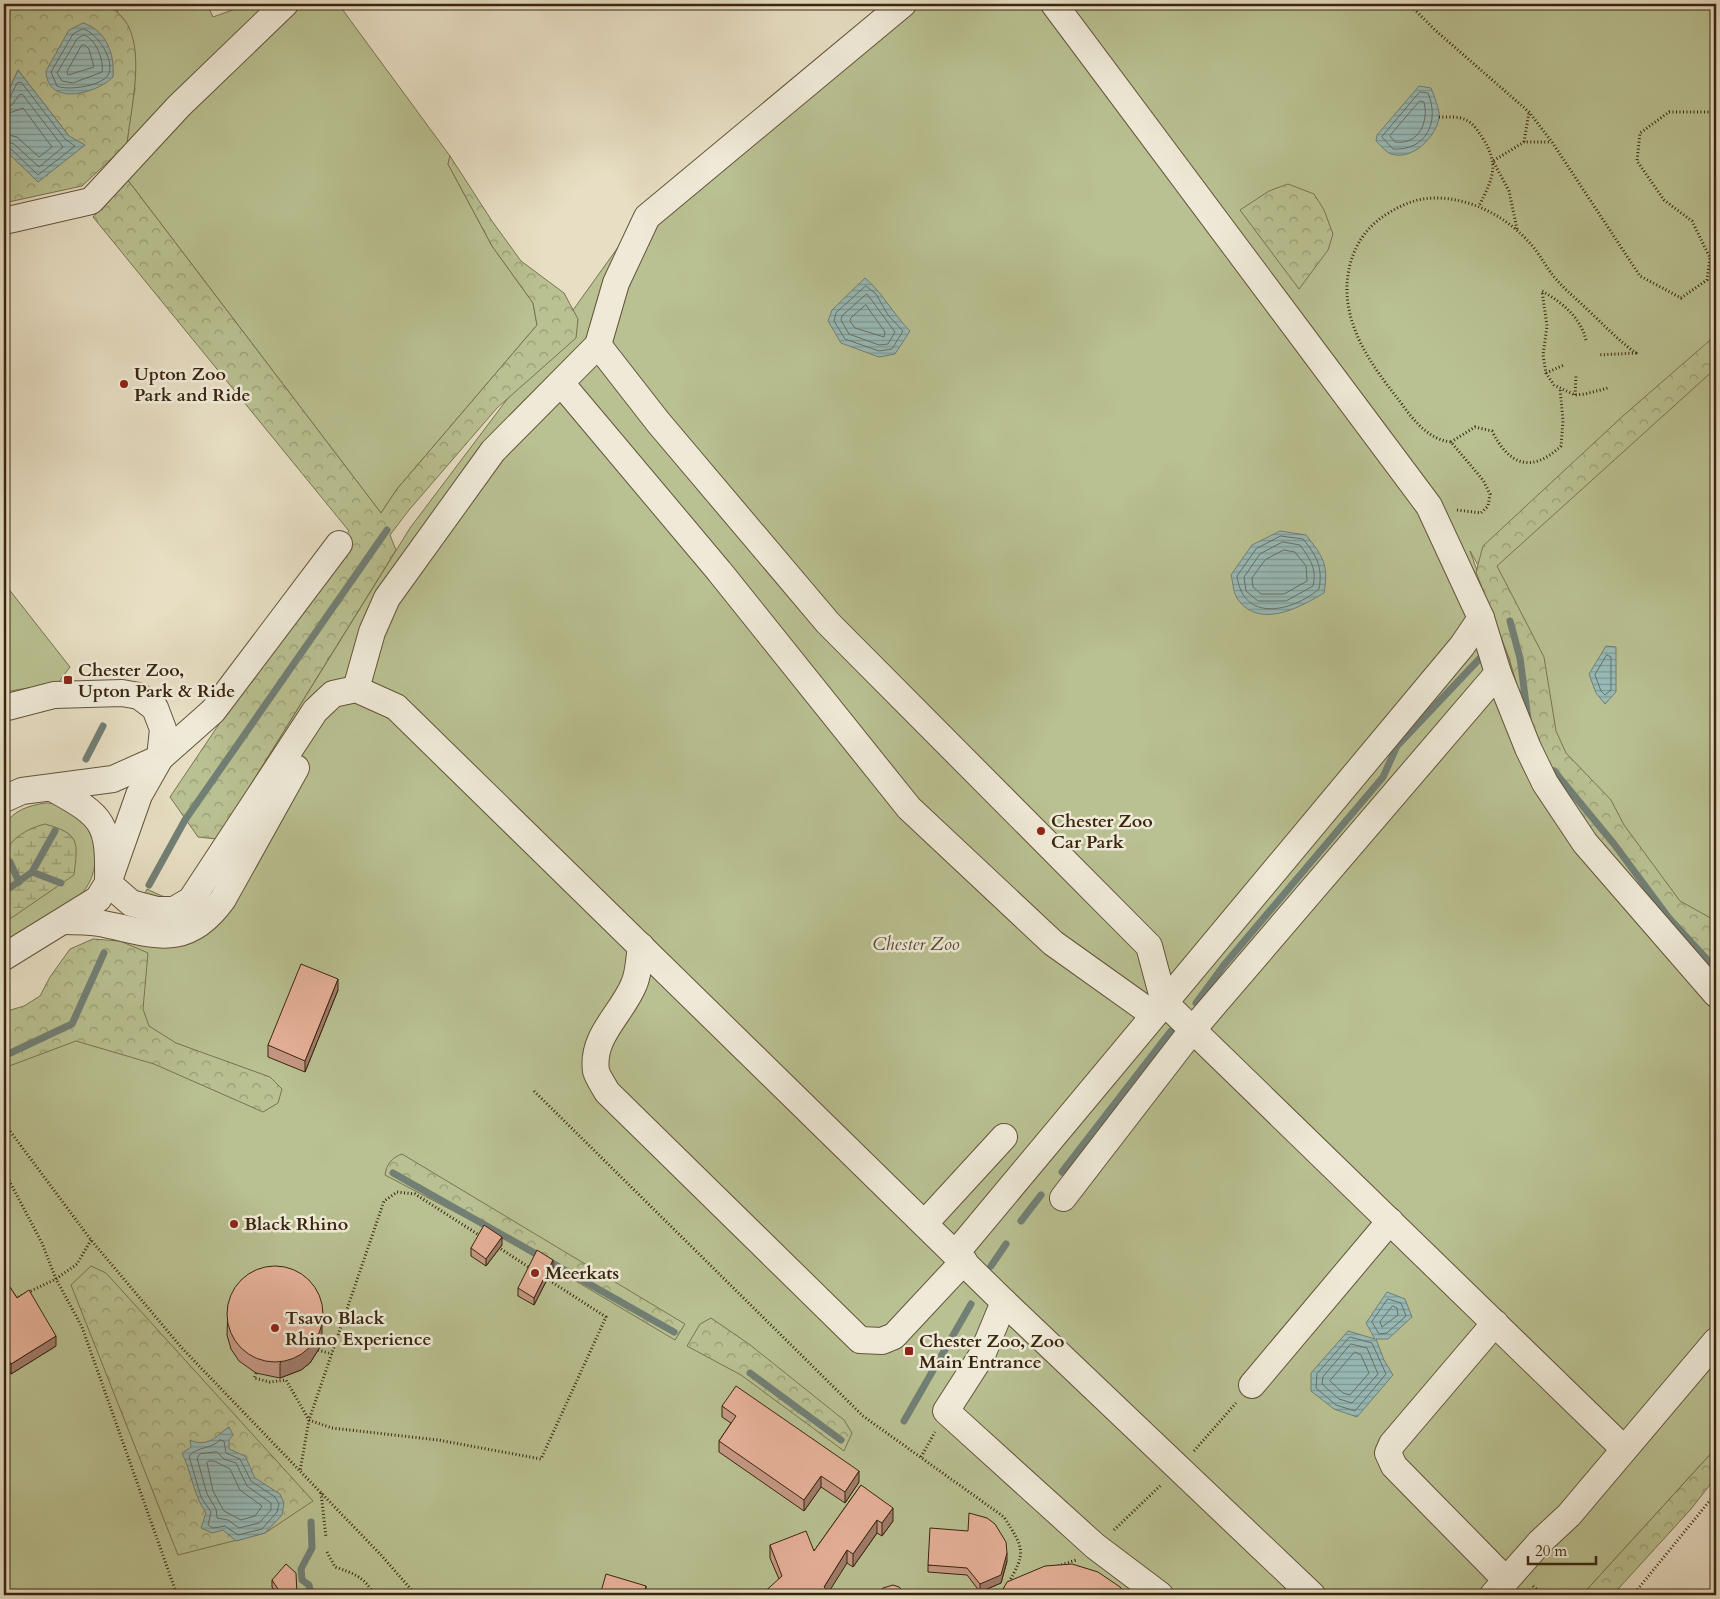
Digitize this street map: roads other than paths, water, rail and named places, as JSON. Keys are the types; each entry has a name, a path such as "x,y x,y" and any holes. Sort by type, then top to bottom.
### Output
{"street":[{"path":"4,221 91,201 179,106 286,4"},
{"path":"366,693 372,632 387,598 493,451 598,345 616,283 648,217 903,4"},
{"path":"1054,4 1429,506 1481,618 1498,673 1528,748 1545,783 1585,843 1716,994"},
{"path":"598,345 658,422 828,623 1149,946 1159,1008"},
{"path":"561,382 719,571 909,808 1053,943 1194,1028 1624,1449"},
{"path":"4,799 22,791 113,779 160,758 213,711 339,544"},
{"path":"641,946 635,982 626,1002 603,1033 596,1054 596,1072 607,1092 860,1340 882,1341 894,1336 960,1257 1159,1008 1456,654 1481,618"},
{"path":"1063,1198 1194,1028 1498,673"},
{"path":"4,708 54,695 122,693 139,696 154,708 163,729 160,758 139,795 108,883 98,899 4,957"},
{"path":"64,921 97,922 134,932 160,935 183,932 199,925 213,914 223,899 316,733 337,708 349,699 366,693"},
{"path":"52,788 93,812 104,827 108,845 108,883 131,903 157,910 174,910 191,900 316,711 333,694 366,693 396,707 1004,1302 1312,1595"},
{"path":"925,1223 1004,1137"},
{"path":"1252,1385 1390,1221"},
{"path":"1004,1302 982,1355 946,1411 1095,1546 1160,1595"},
{"path":"1495,1323 1403,1431 1388,1453 1394,1466 1500,1588 1569,1515 1716,1341"}],"water":[{"path":"83,23 98,31 107,44 112,60 113,77 105,83 85,92 74,94 54,90 48,82 46,71 69,30"},
{"path":"18,70 69,136 85,145 38,182 7,152 4,153 4,101"},
{"path":"1419,86 1431,88 1439,111 1437,125 1428,140 1415,151 1399,155 1391,154 1376,141 1377,135"},
{"path":"865,278 910,331 895,354 879,357 841,343 828,321 832,310"},
{"path":"1280,531 1306,535 1317,549 1325,568 1324,593 1291,610 1279,613 1256,613 1246,608 1237,598 1231,575 1252,545"},
{"path":"1606,646 1616,647 1616,692 1605,704 1596,693 1589,674"},
{"path":"1387,1292 1405,1299 1412,1317 1388,1339 1376,1339 1384,1360 1393,1375 1357,1417 1334,1409 1311,1391 1311,1373 1348,1331 1375,1339 1366,1323"},
{"path":"229,1427 233,1435 229,1440 229,1449 245,1456 255,1478 280,1494 284,1503 282,1515 265,1533 236,1541 223,1530 212,1533 201,1528 206,1513 198,1499 182,1453 191,1447 190,1440 202,1443 207,1442"}],"waterway":[{"path":"149,885 185,820 387,530"},
{"path":"1510,621 1520,658 1528,719"},
{"path":"1196,1003 1224,965 1383,777 1397,746 1484,654"},
{"path":"86,759 103,726"},
{"path":"1554,771 1614,844 1669,918 1716,969"},
{"path":"4,892 32,872 55,831"},
{"path":"10,862 19,882"},
{"path":"32,872 61,883"},
{"path":"4,1056 72,1024 104,953"},
{"path":"1062,1172 1171,1031"},
{"path":"393,1173 674,1332"},
{"path":"1021,1221 1041,1195"},
{"path":"991,1266 1006,1244"},
{"path":"904,1421 971,1304"},
{"path":"750,1373 841,1440"},
{"path":"311,1522 312,1548 301,1569 302,1580 309,1585 311,1595"}],"place":[{"name":"Upton Zoo Park and Ride","path":"124,384"},
{"name":"Chester Zoo, Upton Park & Ride","path":"68,680"},
{"name":"Chester Zoo Car Park","path":"1041,831"},
{"name":"Black Rhino","path":"234,1224"},
{"name":"Meerkats","path":"535,1273"},
{"name":"Tsavo Black Rhino Experience","path":"275,1328"},
{"name":"Chester Zoo, Zoo Main Entrance","path":"909,1351"}],"park label":[{"name":"Chester Zoo","path":"916,944"}]}
